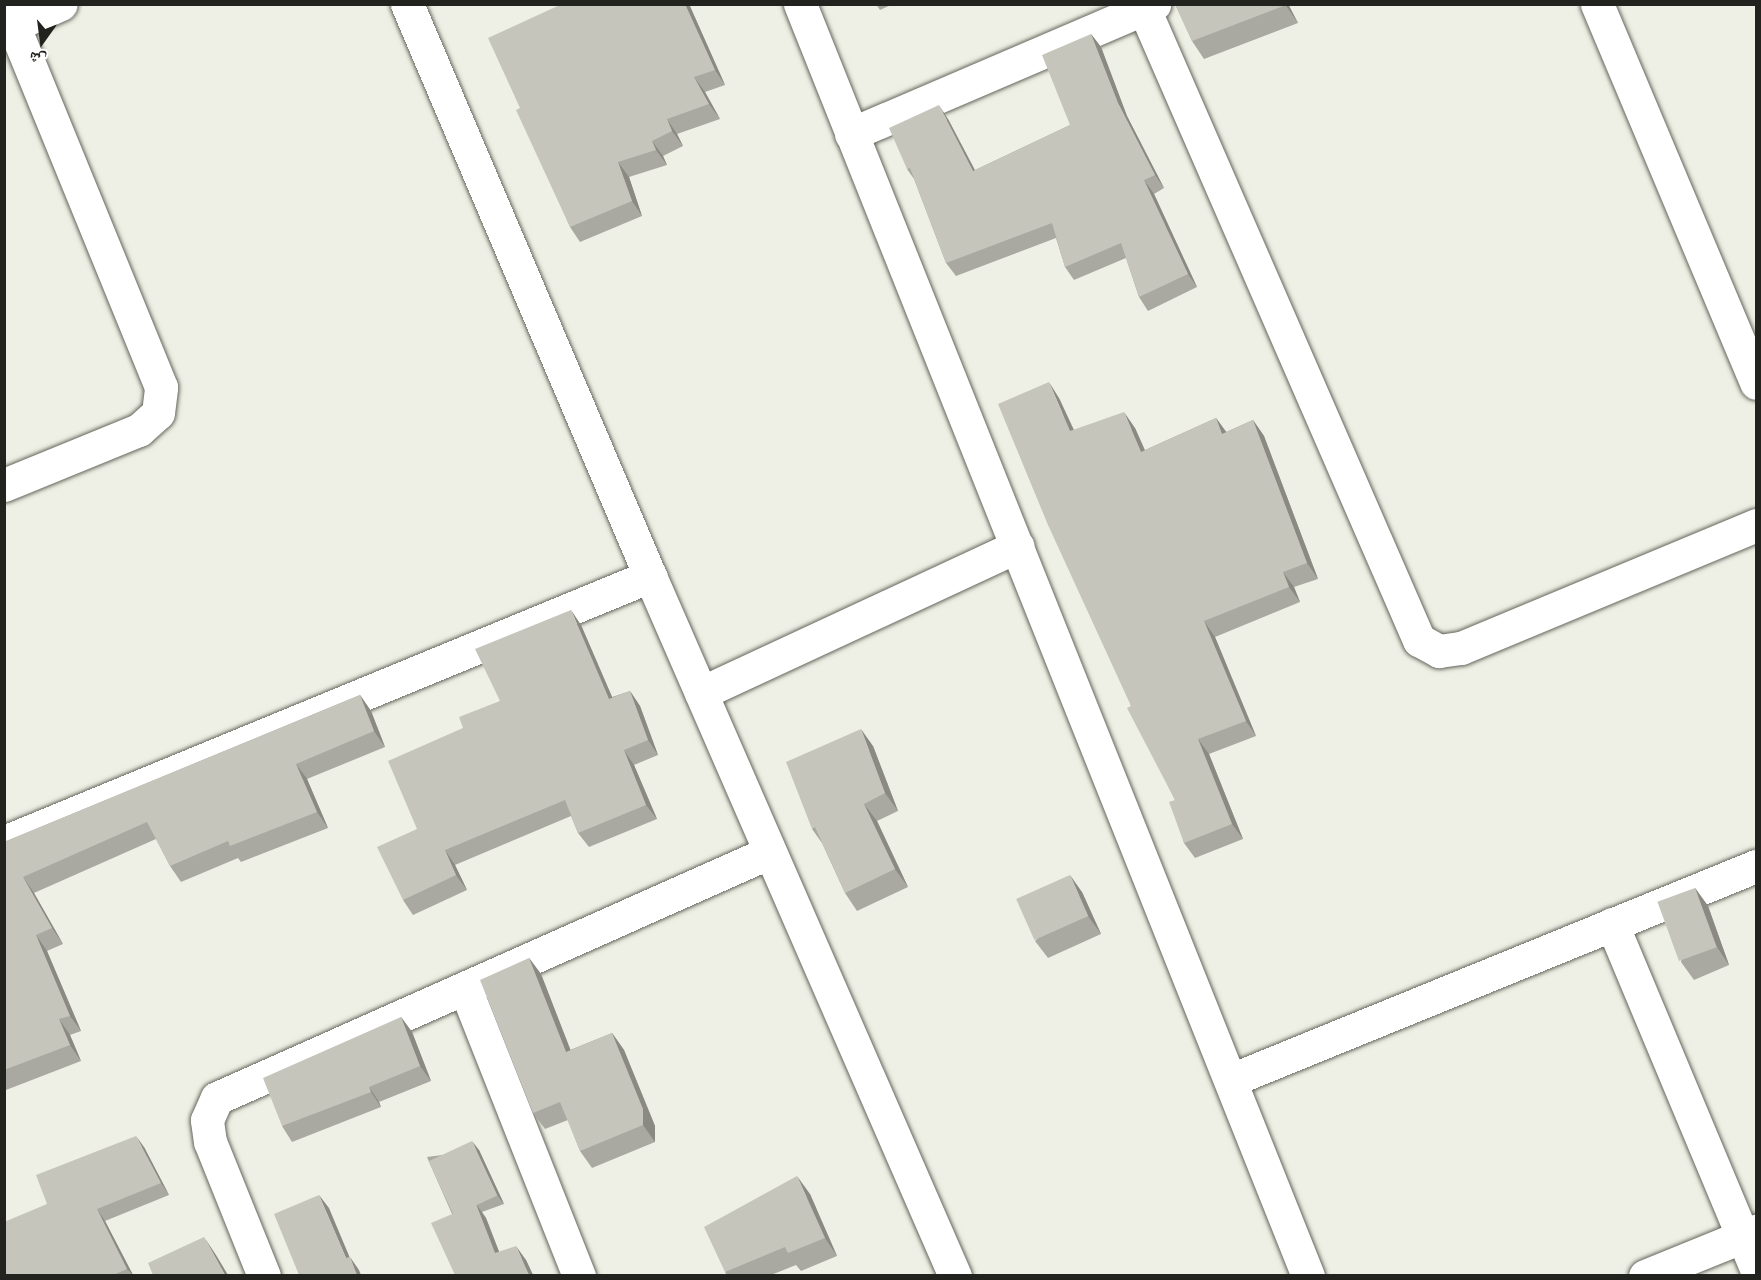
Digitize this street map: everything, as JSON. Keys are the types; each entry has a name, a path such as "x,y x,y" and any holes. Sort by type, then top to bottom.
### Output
{"street":[{"path":"4,485 139,430 158,413 161,387 9,15 61,4"},
{"path":"407,4 650,576 955,1275"},
{"path":"800,4 1308,1275"},
{"path":"1597,4 1756,383"},
{"path":"851,134 1146,6 1419,640 1439,651 1461,648 1756,525"},
{"path":"701,693 1017,546"},
{"path":"4,842 650,576"},
{"path":"264,1275 210,1142 207,1120 217,1098 770,852"},
{"path":"1231,1080 1756,866"},
{"path":"1612,924 1750,1234 1756,1268"},
{"path":"465,987 579,1275"},
{"path":"1644,1275 1750,1234"}],"building":[{"path":"562,4 685,4 715,70 694,77 709,104 667,119 672,131 652,141 656,150 618,162 632,201 570,227 516,110 520,108 488,38"},
{"path":"1175,4 1285,4 1286,5 1192,41"},
{"path":"1091,34 1118,103 1155,175 1144,180 1188,274 1139,297 1121,243 1065,267 1052,223 946,263 910,168 907,169 889,128 939,105 973,171 1070,125 1042,55"},
{"path":"1049,382 1070,431 1124,412 1141,452 1216,418 1222,434 1253,420 1307,563 1283,572 1289,587 1204,621 1246,721 1198,739 1232,824 1184,843 1169,802 1175,800 1127,708 1131,706 1048,525 998,404"},
{"path":"571,610 609,699 630,691 648,740 624,750 646,805 578,833 565,800 445,850 456,875 403,900 377,847 417,829 388,761 463,728 459,717 500,701 475,649"},
{"path":"360,695 374,731 296,764 317,812 230,846 228,841 170,866 147,822 23,877 52,928 36,935 70,1016 59,1019 70,1045 4,1070 4,842"},
{"path":"861,729 885,793 864,804 895,869 845,893 815,827 812,829 786,762"},
{"path":"1070,875 1088,916 1034,940 1016,899"},
{"path":"1695,888 1717,947 1679,961 1657,902"},
{"path":"529,958 566,1052 612,1033 643,1109 643,1125 580,1151 560,1102 533,1113 480,980"},
{"path":"401,1017 420,1066 369,1087 371,1092 282,1126 263,1078"},
{"path":"136,1136 161,1183 97,1209 127,1269 113,1275 4,1275 4,1222 47,1204 36,1175"},
{"path":"472,1141 497,1195 454,1216 428,1161"},
{"path":"797,1176 825,1238 788,1253 785,1247 725,1272 704,1227"},
{"path":"319,1195 346,1258 350,1257 357,1275 299,1275 274,1214"},
{"path":"476,1204 495,1253 516,1246 529,1275 455,1275 431,1223"},
{"path":"204,1237 225,1275 153,1275 148,1263"}]}
